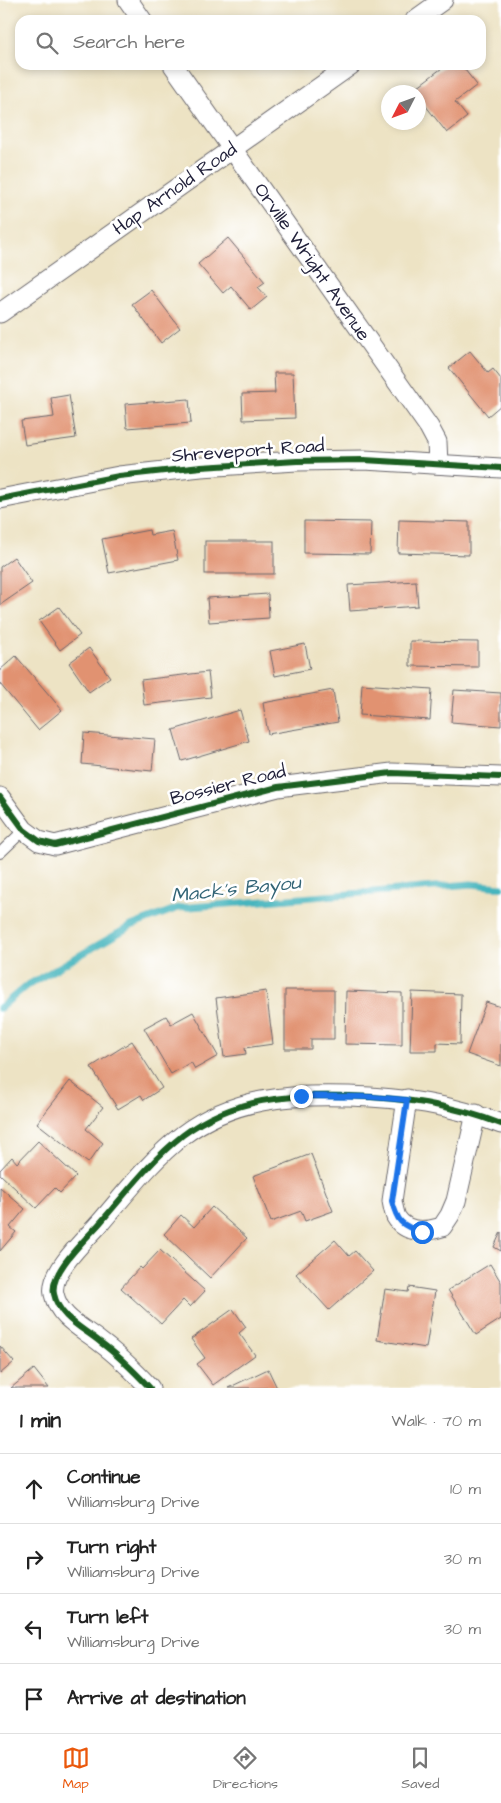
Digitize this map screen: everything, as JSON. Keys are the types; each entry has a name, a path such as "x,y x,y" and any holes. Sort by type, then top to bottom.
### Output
{"street":[{"path":"128,0 138,15"},
{"path":"422,15 443,0"},
{"name":"Orville Wright Avenue","path":"177,70 429,427 437,442 438,464"},
{"name":"Hap Arnold Road","path":"0,313 344,70"},
{"name":"Shreveport Road","path":"0,499 119,476 201,467 297,461 355,460 501,468"},
{"name":"Bossier Road","path":"24,830 39,841 55,845 278,787 392,773 501,777"},
{"path":"0,797 24,830"},
{"path":"150,1388 137,1374 100,1342 68,1318 59,1306 53,1293 61,1266 147,1170 183,1136 208,1120 241,1106 271,1098 301,1096 342,1096 407,1100 449,1107 476,1114 501,1124"},
{"path":"407,1100 392,1201 396,1217 406,1228 422,1232 442,1227 450,1215 456,1201 476,1114"}],"lane":[{"path":"0,853 24,830"}],"building":[{"path":"439,70 465,70 477,85 455,102 467,117 447,133 426,106 426,85 420,85"},
{"path":"228,238 265,282 258,287 267,297 251,310 231,286 223,293 198,264"},
{"path":"151,290 180,328 161,343 132,304"},
{"path":"470,351 488,373 493,369 501,379 501,405 488,416 449,368"},
{"path":"274,373 293,373 295,418 243,420 242,394 275,393"},
{"path":"69,395 76,438 25,445 21,421 54,417 51,398"},
{"path":"189,399 191,423 127,428 125,404"},
{"path":"399,520 469,522 469,555 398,553"},
{"path":"304,521 371,522 370,554 304,553"},
{"path":"149,530 150,535 172,531 178,560 109,573 102,539"},
{"path":"205,541 274,541 274,574 205,574"},
{"path":"14,557 32,583 0,605 0,567"},
{"path":"416,581 418,606 350,611 348,585"},
{"path":"268,594 269,618 209,622 207,598"},
{"path":"59,607 80,635 60,650 39,621"},
{"path":"410,641 478,642 478,667 410,666"},
{"path":"305,644 310,669 275,676 270,651"},
{"path":"89,648 110,677 89,692 69,663"},
{"path":"16,656 62,710 38,730 0,684 0,670"},
{"path":"208,672 211,697 144,705 141,680"},
{"path":"362,684 432,689 430,720 360,715"},
{"path":"333,690 338,722 268,734 263,703"},
{"path":"454,690 501,693 501,726 451,722"},
{"path":"240,710 249,741 182,761 173,730"},
{"path":"84,733 155,739 152,771 82,764"},
{"path":"285,990 334,990 334,1039 311,1039 311,1049 285,1049"},
{"path":"266,991 273,1044 245,1048 246,1054 224,1057 216,998"},
{"path":"346,991 402,993 402,1045 345,1044"},
{"path":"412,992 461,994 460,1044 437,1043 437,1051 410,1051"},
{"path":"486,1002 501,1007 501,1066 467,1054"},
{"path":"193,1012 218,1056 195,1069 191,1062 171,1074 144,1028 166,1016 171,1024"},
{"path":"132,1041 162,1088 144,1100 141,1095 118,1109 91,1067"},
{"path":"70,1081 103,1107 86,1129 103,1143 88,1163 37,1123"},
{"path":"38,1141 76,1176 60,1193 55,1188 36,1208 0,1174 0,1170 12,1157 17,1163"},
{"path":"311,1154 333,1211 305,1221 301,1211 271,1222 253,1176"},
{"path":"0,1187 25,1209 10,1227 16,1232 0,1251"},
{"path":"212,1207 247,1238 210,1278 164,1234 181,1215 194,1227"},
{"path":"501,1232 501,1251 494,1247"},
{"path":"335,1240 349,1256 355,1251 373,1271 329,1310 296,1274"},
{"path":"160,1250 205,1291 190,1307 183,1300 161,1324 121,1288 140,1267 142,1269"},
{"path":"490,1264 501,1282 501,1319 476,1335 448,1290"},
{"path":"409,1287 435,1291 426,1348 377,1340 385,1289 408,1292"},
{"path":"233,1309 246,1327 239,1333 255,1355 213,1385 197,1364 205,1358 191,1339"},
{"path":"0,1346 14,1362 0,1374"},
{"path":"34,1369 49,1388 11,1388"},
{"path":"268,1369 277,1388 228,1388"}],"waterway":[{"name":"Mack's Bayou","path":"0,1008 26,986 131,926 178,908 471,884 501,887"}],"cycle path":[{"path":"0,499 119,476 201,467 297,461 364,460 501,468"},
{"path":"0,797 24,830 39,841 55,845 278,787 392,773 501,777"},
{"path":"150,1388 113,1352 66,1316 57,1302 54,1294 54,1285 57,1276 70,1256 150,1166 183,1135 221,1113 242,1106 262,1101 305,1096 349,1096 407,1100 463,1111 501,1124"}],"route":[{"path":"301,1096 372,1097 407,1100 392,1201 396,1217 406,1228 422,1232"}]}
